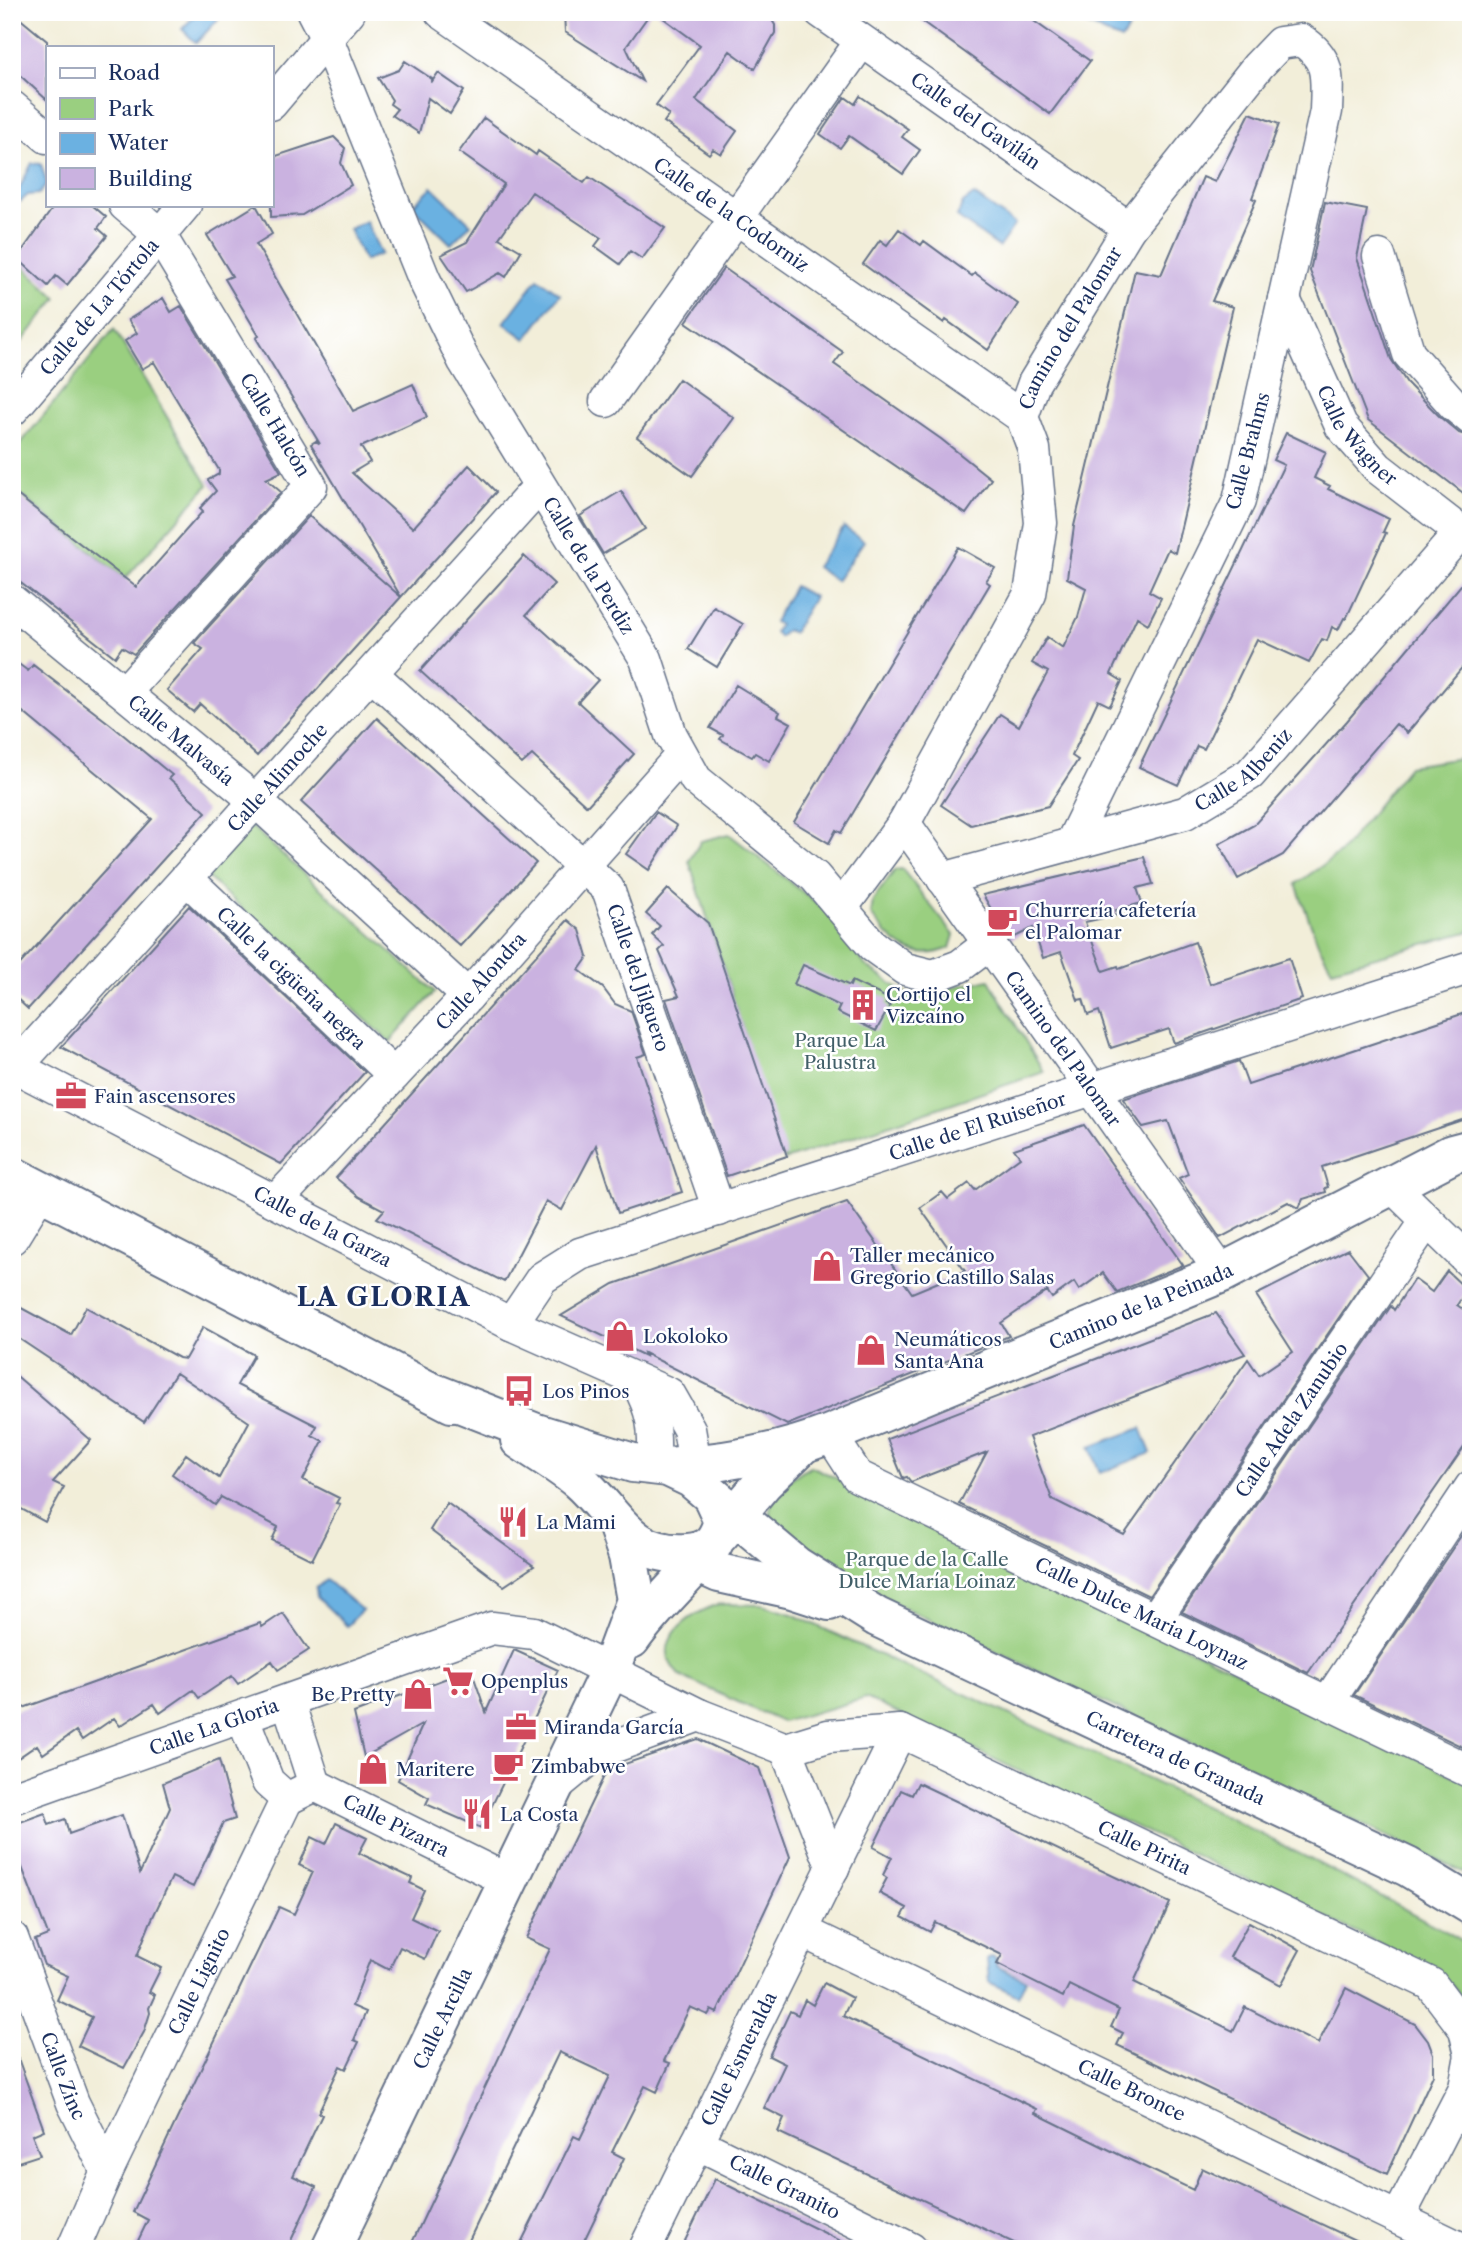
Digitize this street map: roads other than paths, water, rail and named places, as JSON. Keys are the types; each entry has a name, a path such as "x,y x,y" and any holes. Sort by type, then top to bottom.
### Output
{"main road":[{"name":"Camino de la Peinada","path":"690,1504 817,1439 1222,1273 1452,1154 1471,1149"},
{"path":"27,1184 517,1438 578,1480 629,1537 658,1552 690,1504"},
{"path":"429,1391 690,1504 719,1573 792,1589 877,1617"},
{"name":"Camino de la Peinada","path":"690,1504 716,1464 817,1439"},
{"path":"612,1518 603,1497 605,1481 621,1467 796,1566 877,1617"},
{"name":"Calle Arcilla","path":"610,1670 650,1612 684,1581 690,1504"},
{"name":"Calle Arcilla","path":"331,2249 610,1670 636,1601 628,1556 612,1518"},
{"name":"Carretera de Granada","path":"877,1617 1408,1867 1471,1905"}],"street":[{"path":"273,101 320,26 349,12"},
{"name":"Calle de la Codorniz","path":"441,12 1022,416"},
{"name":"Calle del Gavilán","path":"821,12 1129,228"},
{"name":"Calle de la Perdiz","path":"320,26 424,279 464,361 646,659 680,757 696,780 815,877 873,946 905,968 933,976 960,965 989,944"},
{"name":"Camino del Palomar","path":"841,908 904,824 1030,594 1041,523 1034,449 1022,416 1034,383 1129,228 1258,66 1280,43 1300,40"},
{"name":"Calle Brahms","path":"1071,844 1239,501 1326,111 1327,70 1315,49 1300,40"},
{"path":"606,401 861,42"},
{"path":"12,107 46,136"},
{"path":"126,206 159,234"},
{"name":"Calle de La Tórtola","path":"12,410 184,206"},
{"name":"Calle Halcón","path":"125,692 311,486 159,234"},
{"path":"1379,256 1409,354 1454,405 1471,419"},
{"name":"Calle Wagner","path":"1284,299 1341,426 1378,468 1465,536"},
{"name":"Calle Alimoche","path":"14,1066 257,803 539,487"},
{"name":"Calle Albeniz","path":"943,879 1185,813 1250,774 1465,536"},
{"name":"Calle Malvasía","path":"12,601 257,803 468,996"},
{"name":"Calle del Jilguero","path":"372,674 608,889 719,1210"},
{"name":"Calle Alondra","path":"277,1200 468,996 680,757"},
{"name":"Camino del Palomar","path":"904,824 1222,1273"},
{"name":"Calle la cigüeña negra","path":"187,878 394,1075"},
{"name":"Calle de El Ruiseñor","path":"511,1324 542,1278 580,1254 1093,1091 1471,967"},
{"name":"Calle de la Garza","path":"14,1066 277,1200 511,1324 669,1394 689,1429 690,1504"},
{"path":"12,1238 27,1184"},
{"path":"1392,1186 1471,1263"},
{"name":"Calle Adela Zanubio","path":"1156,1618 1426,1222"},
{"path":"637,1382 651,1406 655,1433 690,1504"},
{"name":"Calle Dulce Maria Loynaz","path":"817,1439 857,1476 1471,1772"},
{"path":"1328,1702 1471,1487"},
{"name":"Calle La Gloria","path":"12,1798 492,1628 534,1633 610,1670"},
{"path":"610,1670 699,1714 786,1749 832,1868"},
{"path":"243,1718 268,1782 287,1799 315,1785 288,1702"},
{"name":"Calle Arcilla","path":"552,1789 596,1753 699,1714"},
{"name":"Calle Pirita","path":"786,1749 828,1736 910,1737 1431,1983 1465,2029 1471,2055 1465,2088 1398,2218"},
{"name":"Calle Esmeralda","path":"645,2249 832,1868 910,1737"},
{"name":"Calle Pizarra","path":"315,1785 507,1880"},
{"name":"Calle Lignito","path":"73,2249 107,2171 287,1799"},
{"name":"Calle Bronce","path":"802,1931 1462,2249"},
{"name":"Calle Zinc","path":"12,1938 74,2103 107,2171"},
{"name":"Calle Granito","path":"697,2143 911,2249"}],"water":[{"path":"198,12 225,12 196,43 182,29"},
{"path":"1083,12 1132,12 1138,15 1121,40 1077,20"},
{"path":"32,163 41,164 46,185 39,194 28,195 20,202 15,197"},
{"path":"432,187 471,224 451,244 412,206"},
{"path":"974,195 1015,224 999,247 957,217 963,203"},
{"path":"366,221 381,254 364,261 349,229"},
{"path":"538,278 560,294 526,339 504,323"},
{"path":"844,527 864,541 836,581 816,567"},
{"path":"794,586 814,597 793,633 787,630 779,637 775,632 779,625 774,622"},
{"path":"1141,1428 1151,1453 1100,1473 1090,1447"},
{"path":"326,1580 362,1610 347,1626 317,1597 316,1588"},
{"path":"992,1956 996,1958 996,1966 1026,1980 1018,1996 989,1982 987,1959"}],"place":[{"name":"Churrería cafetería el Palomar","path":"1002,921"},
{"name":"Cortijo el Vizcaíno","path":"863,1005"},
{"name":"Fain ascensores","path":"71,1096"},
{"name":"Taller mecánico Gregorio Castillo Salas","path":"827,1266"},
{"name":"Lokoloko","path":"620,1336"},
{"name":"Neumáticos Santa Ana","path":"871,1350"},
{"name":"Los Pinos","path":"519,1391"},
{"name":"La Mami","path":"513,1522"},
{"name":"Openplus","path":"458,1681"},
{"name":"Be Pretty","path":"418,1694"},
{"name":"Miranda García","path":"521,1727"},
{"name":"Zimbabwe","path":"508,1766"},
{"name":"Maritere","path":"373,1769"},
{"name":"La Costa","path":"477,1814"}],"district":[{"name":"LA GLORIA","path":"384,1297"}],"park label":[{"name":"Parque La Palustra","path":"840,1051"},
{"name":"Parque de la Calle Dulce María Loinaz","path":"927,1570"}]}
